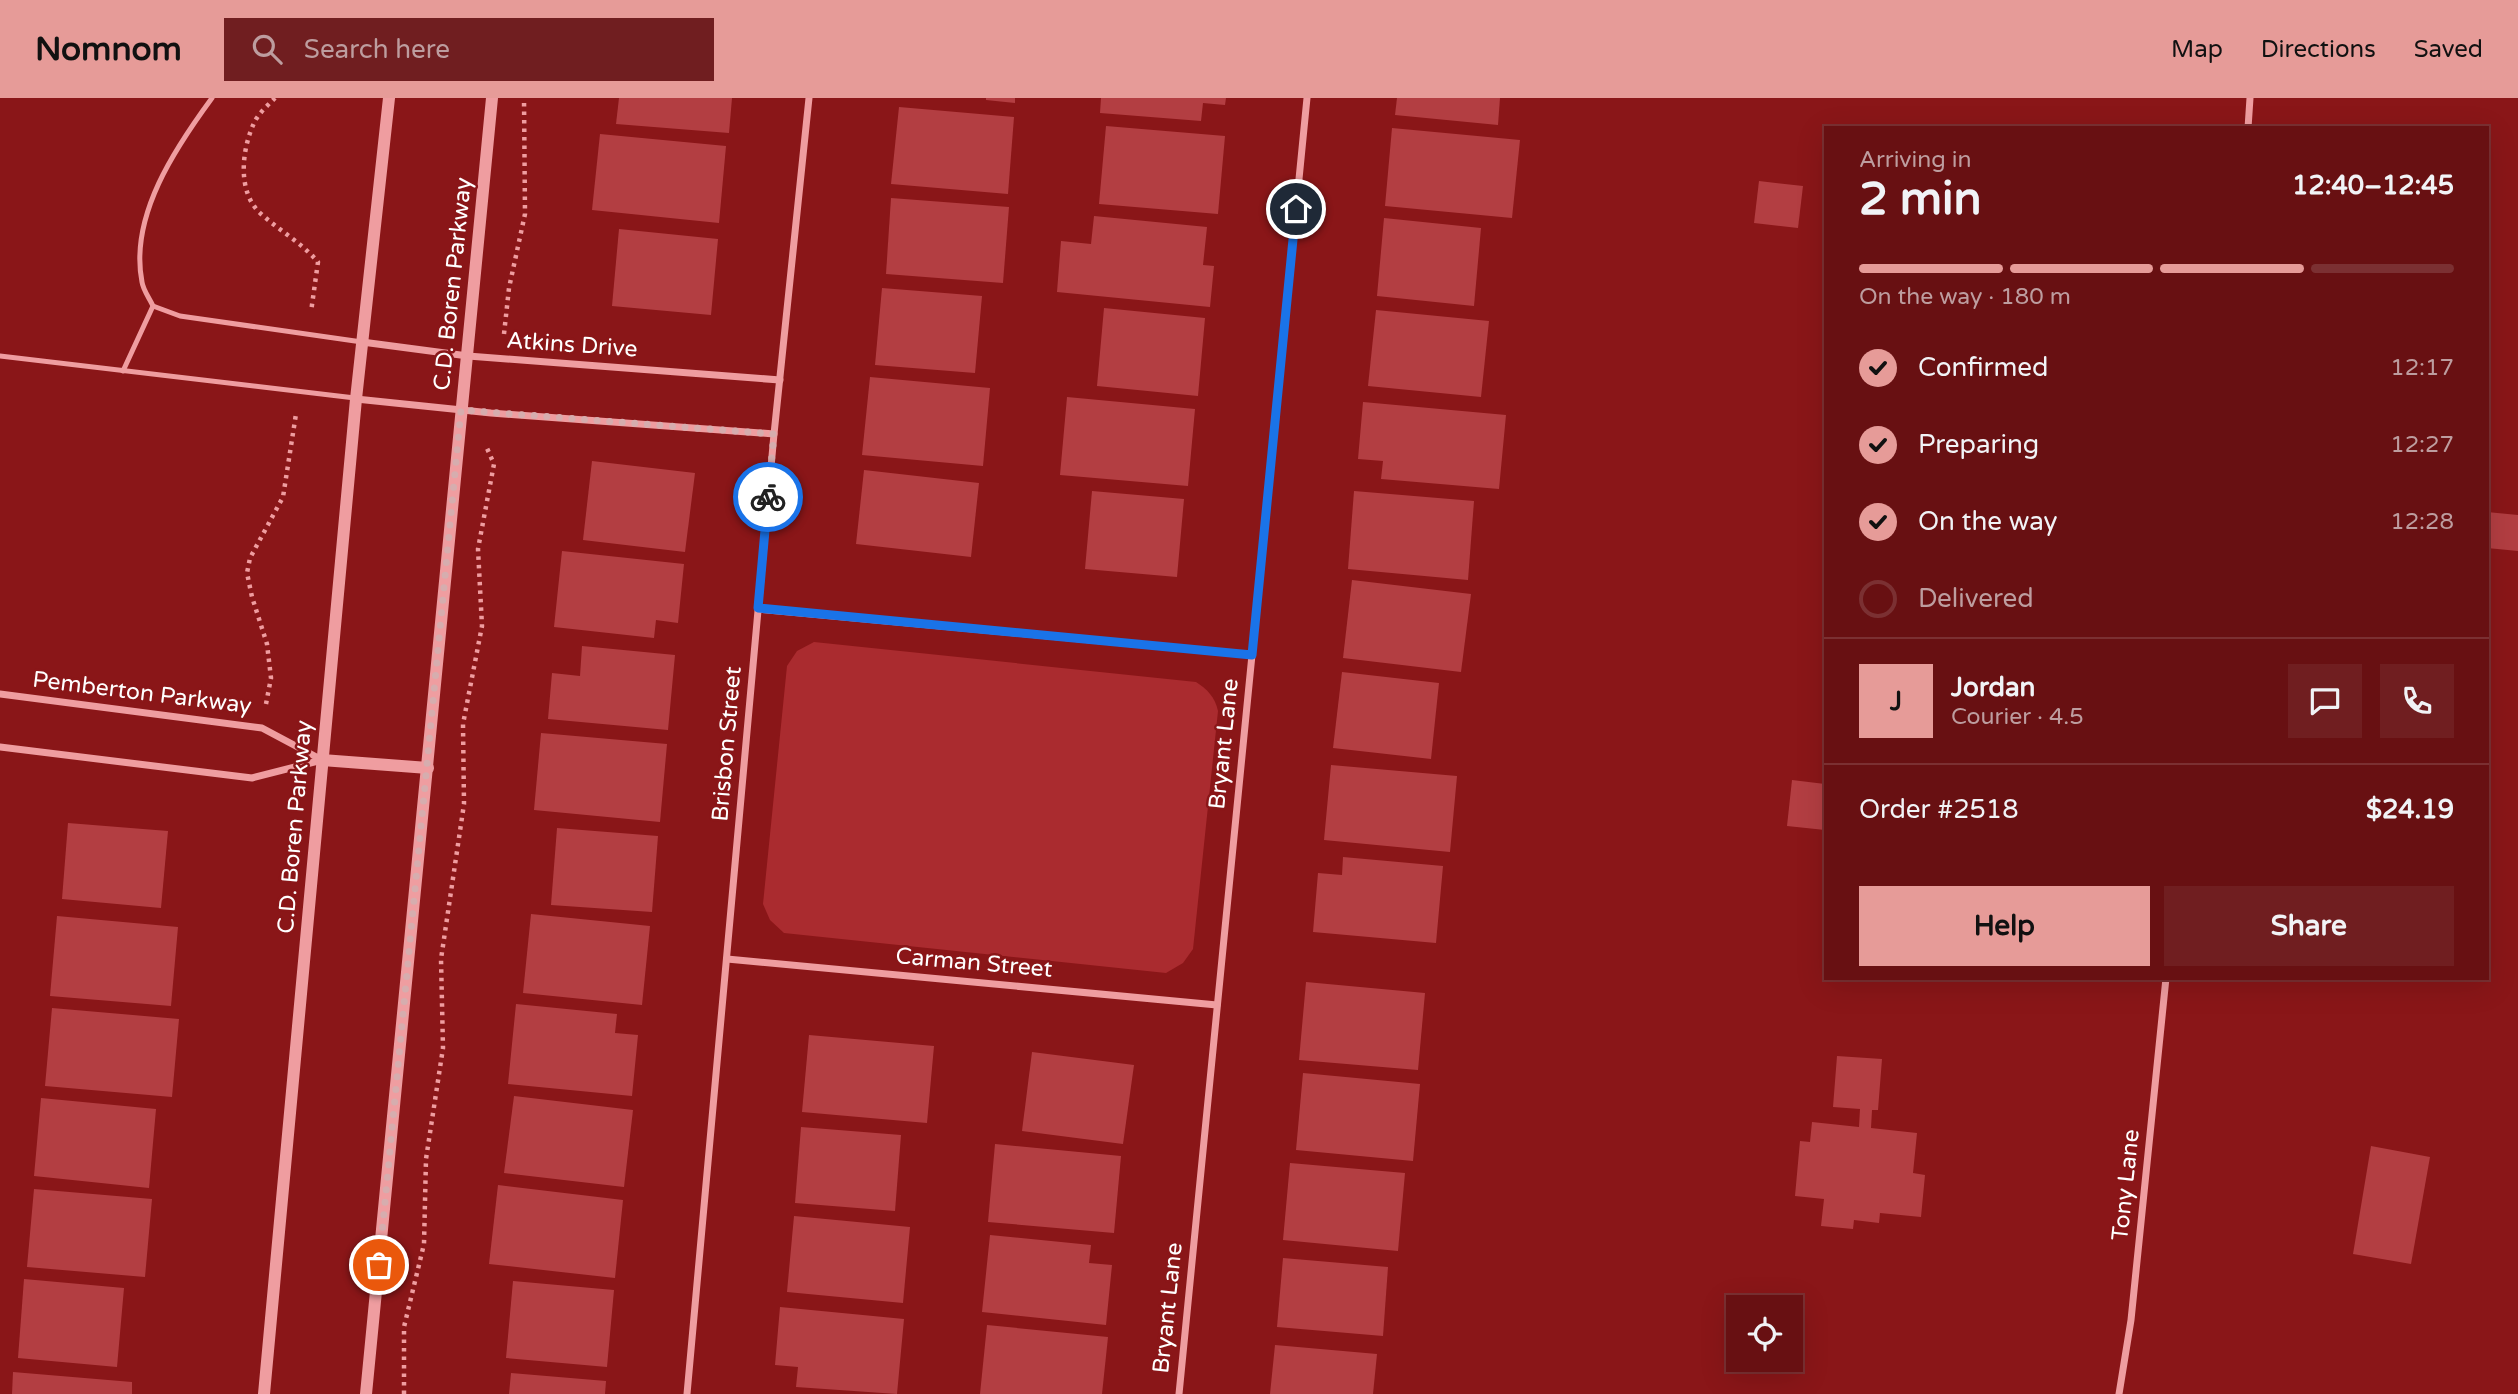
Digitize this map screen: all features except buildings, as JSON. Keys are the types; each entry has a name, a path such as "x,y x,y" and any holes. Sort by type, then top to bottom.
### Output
{"street":[{"name":"C.D. Boren Parkway","path":"264,1394 356,398 389,98"},
{"name":"C.D. Boren Parkway","path":"366,1394 492,98"},
{"name":"Brisbon Street","path":"687,1394 774,434 809,98"},
{"name":"Bryant Lane","path":"1179,1394 1307,98"},
{"path":"2248,126 2250,98"},
{"name":"Atkins Drive","path":"362,342 500,359 780,380"},
{"path":"356,398 491,413 774,434"},
{"path":"758,608 1252,655"},
{"name":"Pemberton Parkway","path":"0,694 262,728 322,760"},
{"path":"0,747 252,778 322,760 428,768"},
{"name":"Carman Street","path":"727,959 1217,1004"},
{"name":"Tony Lane","path":"2119,1394 2132,1320 2166,980"}],"lane":[{"path":"212,98 181,141 164,172 145,223 141,255 142,283 153,306 180,316 362,342"},
{"path":"122,371 153,306"},
{"path":"0,356 356,398"}],"path":[{"path":"275,98 254,121 243,161 248,192 257,210 318,262 307,335"},
{"path":"500,359 509,288 525,214 524,98"},
{"path":"262,728 271,678 270,666 267,644 247,573 250,558 283,497 299,392"},
{"path":"404,1394 404,1327 424,1244 426,1159 443,1048 441,959 464,804 463,724 482,626 478,549 494,464 485,445 491,413"}],"shaded area":[{"path":"814,642 1196,682 1204,688 1213,698 1218,711 1193,949 1183,963 1166,973 784,933 770,920 763,904 787,666 797,651"}],"way so far":[{"path":"379,1265 461,410 774,434 768,497"}],"route":[{"path":"768,497 758,608 1252,655 1296,209"}]}
